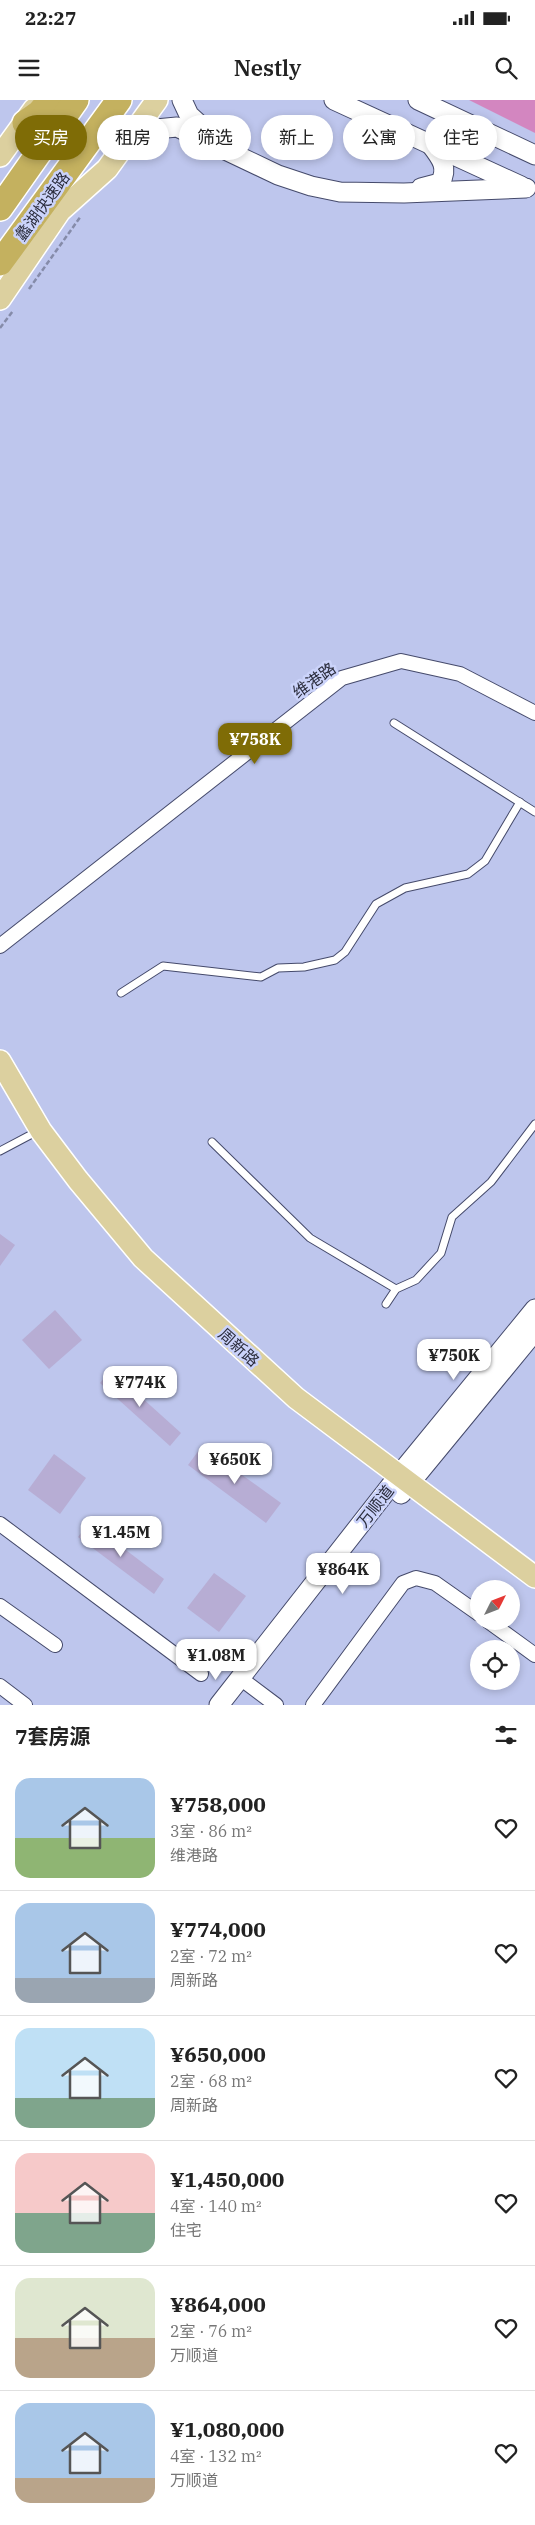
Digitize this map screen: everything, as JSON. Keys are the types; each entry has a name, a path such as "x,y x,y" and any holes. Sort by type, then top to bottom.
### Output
{"highway":[{"path":"36,115 50,100"},
{"name":"蠡湖快速路","path":"0,208 76,100"},
{"name":"蠡湖快速路","path":"0,263 119,100"},
{"path":"72,212 73,184 134,100"}],"main road":[{"path":"30,115 39,100"},
{"path":"146,115 157,100"},
{"path":"182,100 189,115 206,134 281,169 313,181 371,188 426,188 440,183 445,176 445,167 441,160"},
{"path":"334,100 425,142"},
{"path":"418,100 535,155"},
{"path":"169,127 177,126 278,175 311,186 340,192 395,194 530,190"},
{"path":"0,156 15,136"},
{"path":"8,304 72,212 114,160"},
{"path":"464,160 530,190"},
{"name":"周新路","path":"0,1061 41,1131 78,1180 143,1258 296,1398 535,1582"},
{"name":"周新路","path":"0,1077 34,1133 73,1186 137,1261 214,1336 292,1403 535,1576"},
{"name":"万顺道","path":"219,1705 245,1682 535,1309"},
{"name":"万顺道","path":"403,1481 535,1331"},
{"name":"万顺道","path":"235,1705 245,1682"}],"street":[{"name":"维港路","path":"0,938 338,672 403,654 462,667 535,706"},
{"name":"维港路","path":"0,946 342,678 401,661 460,674 535,713"},
{"path":"2,1530 201,1674"},
{"path":"313,1705 403,1583 416,1578 435,1583 470,1608"},
{"path":"0,1606 55,1645"},
{"path":"501,1630 535,1654"},
{"path":"245,1682 276,1705"},
{"path":"0,1686 25,1705"}],"lane":[{"path":"394,723 535,812"},
{"path":"121,993 163,966 261,977 278,968 304,967 335,960 345,952 376,904 405,888 468,874 485,861 520,802"},
{"path":"386,1304 396,1289 416,1280 441,1252 452,1217 491,1182 535,1124"},
{"path":"0,1151 34,1133"},
{"path":"212,1142 310,1238 396,1289"}],"path":[{"path":"25,295 72,212"},
{"path":"0,328 8,304"}],"shaded area":[{"path":"469,100 535,100 535,133"}],"building":[{"path":"0,1234 15,1245 0,1266"},
{"path":"55,1310 82,1340 49,1369 22,1340"},
{"path":"111,1370 181,1433 170,1446 100,1383"},
{"path":"202,1446 281,1503 266,1523 188,1465"},
{"path":"54,1454 86,1478 60,1514 28,1490"},
{"path":"89,1522 164,1579 154,1594 78,1537"},
{"path":"214,1573 246,1596 219,1632 187,1608"}]}
